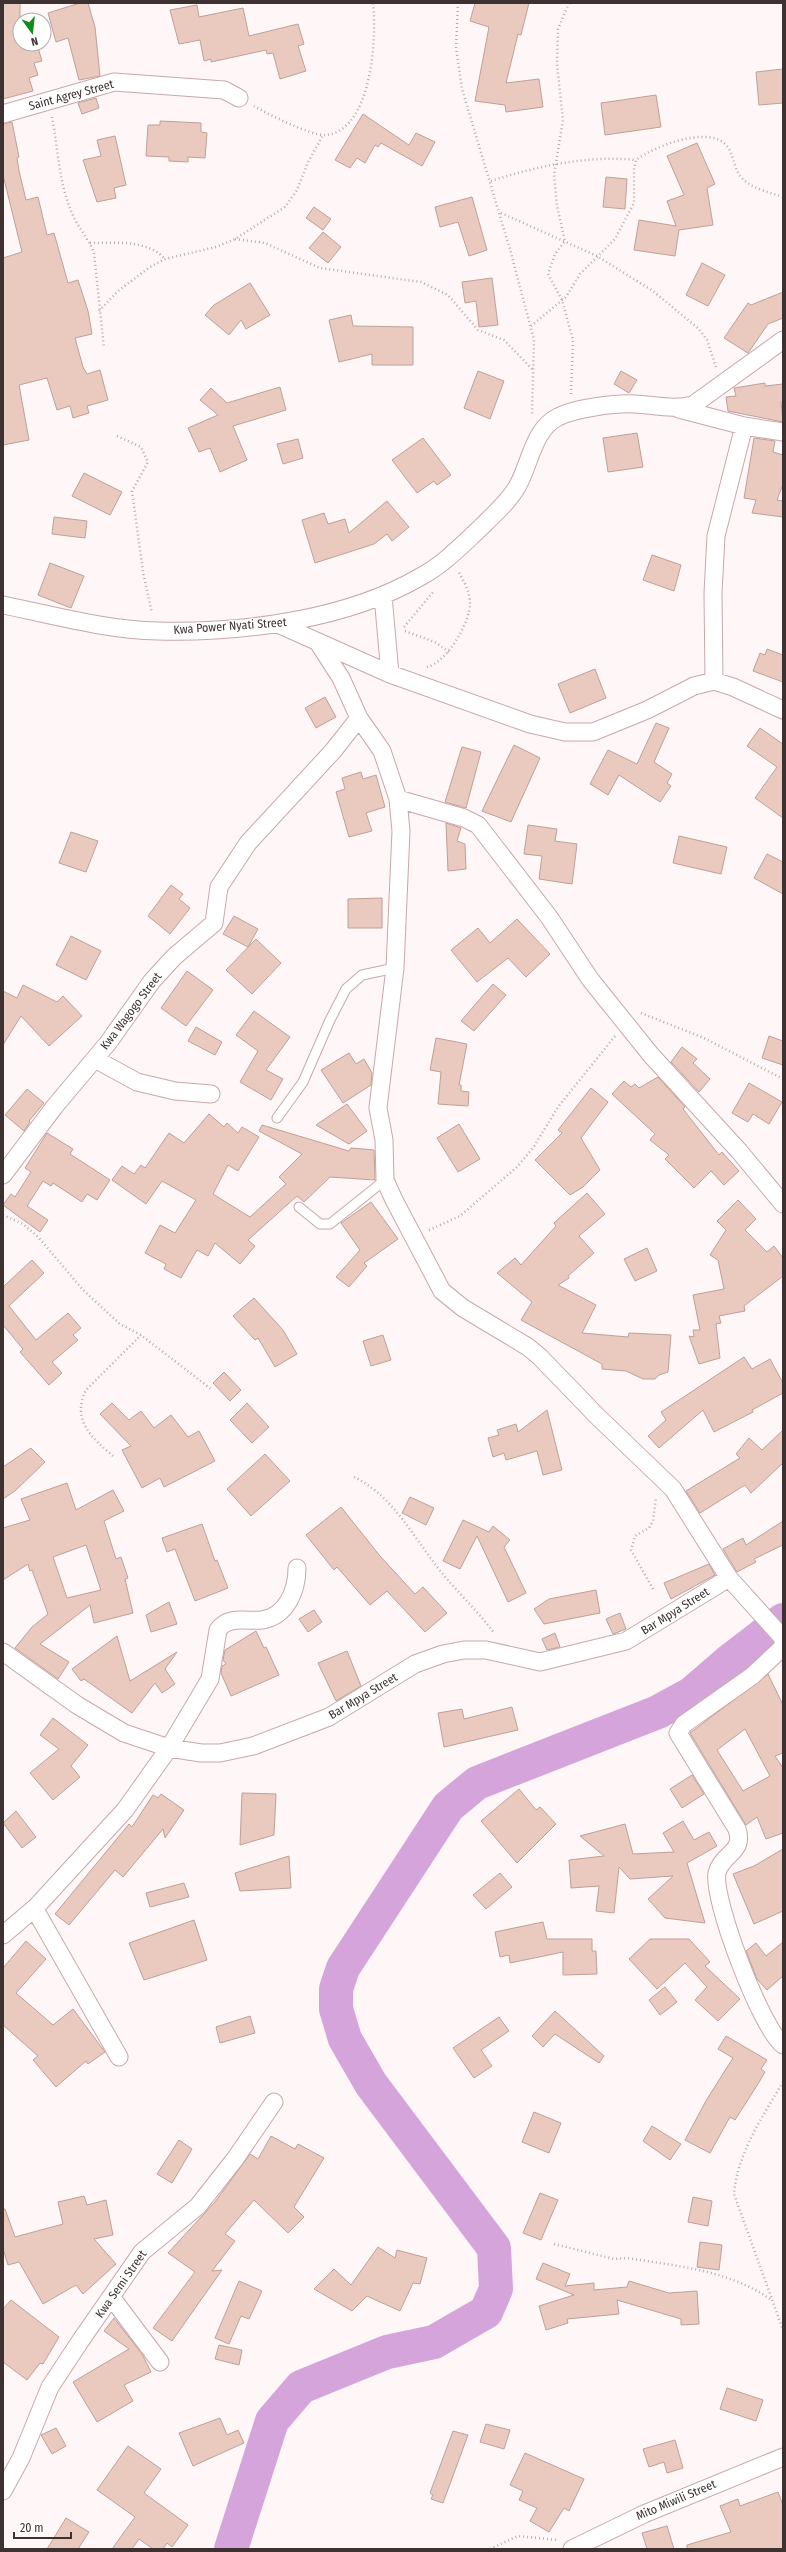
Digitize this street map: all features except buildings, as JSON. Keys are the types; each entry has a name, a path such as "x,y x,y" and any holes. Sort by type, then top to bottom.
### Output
{"street":[{"name":"Saint Agrey Street","path":"3,114 114,82 224,90 239,98"},
{"name":"Kwa Power Nyati Street","path":"3,605 97,623 157,631 278,624 382,596 421,577 456,551 497,510 517,487 531,452 546,426 556,418 570,412 632,404 680,409 693,405 783,340"},
{"path":"680,409 744,426 783,432"},
{"path":"714,681 713,593 716,536 744,426"},
{"path":"382,596 394,676"},
{"path":"278,624 318,644 394,676 530,724 565,732 594,732 647,710 694,686 714,681 733,687 783,710"},
{"path":"318,644 341,678 359,718 382,751 398,800 401,831 395,968 378,1108 384,1140 385,1180 442,1291 463,1308 528,1347 540,1357 597,1416 673,1489 729,1578 756,1607 783,1641 752,1676 684,1724 678,1733 737,1828 739,1835 737,1847 721,1863 717,1874 719,1888 731,1939 757,2006 768,2026 783,2045"},
{"name":"Kwa Wagogo Street","path":"3,1175 16,1155 95,1059 152,981 174,957 214,923 219,887 248,843 333,751 359,718"},
{"path":"398,800 464,818 478,825 549,917 590,979 626,1024 651,1055 739,1151 783,1204"},
{"path":"95,1059 144,1084 175,1091 211,1094"},
{"path":"3,1935 36,1907 125,1810 169,1748 210,1679 218,1630 222,1624 228,1621 262,1620 272,1617 294,1595 297,1582 297,1568"},
{"name":"Bar Mpya Street","path":"3,1652 77,1705 124,1733 169,1748 201,1753 220,1753 253,1746 329,1717 415,1664 443,1654 464,1650 486,1650 540,1662 626,1641 729,1578"},
{"path":"36,1907 37,1913 119,2057"},
{"name":"Kwa Semi Street","path":"3,2492 21,2458 50,2387 142,2252 186,2217 215,2186 274,2102"},
{"path":"112,2298 160,2362"},
{"name":"Mito Miwili Street","path":"576,2546 644,2514 783,2457"}],"lane":[{"path":"277,1118 303,1082 330,1020 346,989 362,975 395,968"},
{"path":"299,1207 320,1224 330,1224 385,1180"}],"path":[{"path":"239,98 264,112 323,135 338,132 344,128 357,112 367,84 375,26 373,3"},
{"path":"458,3 456,47 462,89 500,213 530,326 535,354 533,371 532,418"},
{"path":"566,240 555,195 554,175 563,120 557,64 558,29 569,3"},
{"path":"48,100 64,191 77,224 90,243 96,267 99,311 104,348"},
{"path":"99,311 134,279 165,259 216,247 235,239 279,212 290,202 323,135"},
{"path":"530,326 562,300 573,287 580,274 615,239 634,202 634,169 636,160 644,154 676,142 699,136 714,137 725,144 741,178 751,186 783,197"},
{"path":"491,181 522,171 556,164 613,158 636,160"},
{"path":"500,213 566,240 597,256 653,291 699,329 707,340 721,385"},
{"path":"235,239 265,243 320,268 421,282 428,285 452,297 478,330 504,340 533,371"},
{"path":"566,240 555,254 548,274 562,300 573,340 570,412"},
{"path":"90,243 136,244 152,249 165,259"},
{"path":"117,436 141,447 148,462 132,491 143,572 157,631"},
{"path":"394,676 432,666 449,652 468,613 470,603 466,586 456,567 452,571"},
{"path":"400,635 413,613 439,585"},
{"path":"402,630 435,642 449,652"},
{"path":"638,1012 704,1038 783,1079"},
{"path":"413,1237 460,1216 517,1167 533,1148 558,1107 626,1024"},
{"path":"3,1215 23,1224 67,1269 83,1290 120,1324 141,1335 211,1388"},
{"path":"113,1456 90,1437 83,1419 81,1402 86,1390 141,1335"},
{"path":"653,1469 656,1500 653,1521 649,1528 635,1536 631,1550 653,1589"},
{"path":"354,1477 370,1485 393,1507 439,1570 478,1612 509,1654"},
{"path":"783,2082 760,2121 736,2174 734,2194 783,2330"},
{"path":"554,2244 614,2259 627,2258 731,2278 751,2286 771,2299"},
{"path":"490,2549 518,2536 540,2537 576,2546"}],"waterway":[{"path":"231,2549 272,2421 301,2387 387,2352 434,2342 486,2312 496,2289 494,2248 371,2084 345,2039 336,2009 336,1989 343,1968 448,1807 477,1783 658,1712 691,1694 728,1662 783,1620"}]}
